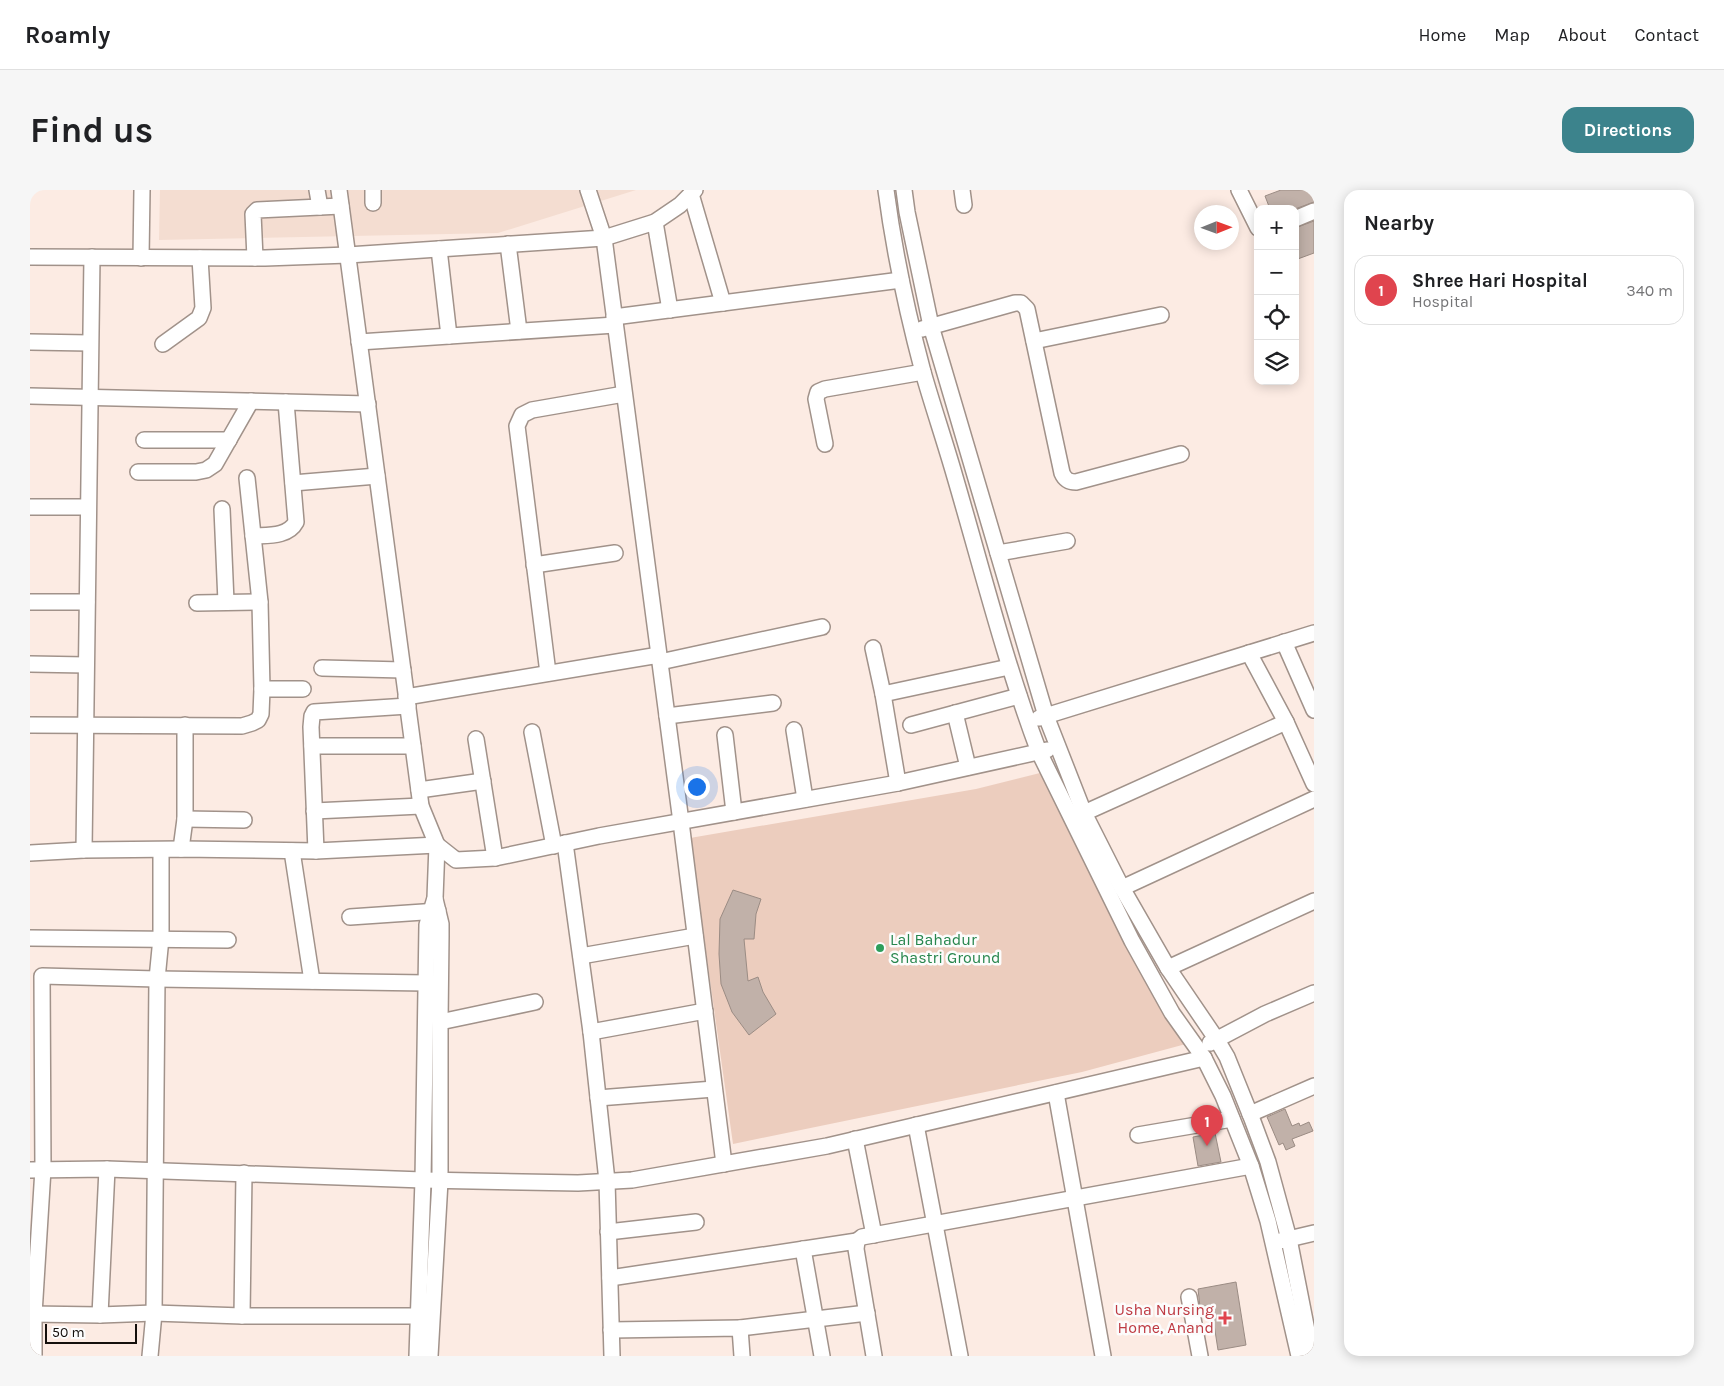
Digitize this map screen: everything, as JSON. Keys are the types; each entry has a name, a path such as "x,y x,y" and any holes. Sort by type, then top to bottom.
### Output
{"street":[{"path":"141,258 142,190"},
{"path":"317,190 320,207"},
{"path":"339,190 421,806 437,845 434,907 442,936 440,1181 430,1356"},
{"path":"588,190 604,238 696,936 724,1164"},
{"path":"886,190 901,280 923,372 1009,667 1028,722 1039,752 1132,941 1172,1012 1200,1054 1232,1119 1251,1166 1274,1243 1299,1356"},
{"path":"904,190 931,326 1046,716 1084,813 1122,888 1168,968 1217,1040 1227,1058 1268,1162 1289,1239 1312,1356"},
{"path":"1239,190 1254,220"},
{"path":"30,257 255,258 348,255 604,238 655,222 680,205 693,192 723,303"},
{"path":"255,258 253,214 257,210 342,206"},
{"path":"1299,217 1314,210"},
{"path":"655,222 670,310"},
{"path":"508,244 519,331"},
{"path":"439,249 449,336"},
{"path":"84,850 92,258"},
{"path":"163,344 199,318 203,308 200,258"},
{"path":"360,342 519,331 615,321 670,310 901,280"},
{"path":"913,331 1015,302 1021,303 1027,309 1064,478 1070,482 1181,454"},
{"path":"1034,341 1161,315"},
{"path":"30,342 90,343"},
{"path":"825,444 817,408 816,399 818,392 825,389 923,372"},
{"path":"548,673 517,426 522,415 532,410 624,394"},
{"path":"30,396 368,404"},
{"path":"138,472 196,472 206,470 215,464 251,401"},
{"path":"253,536 279,534 293,528 296,522 286,402"},
{"path":"144,440 229,440"},
{"path":"293,483 377,476"},
{"path":"30,726 242,726 252,724 258,720 261,714 262,689 260,602 247,478"},
{"path":"30,507 88,507"},
{"path":"222,509 226,602"},
{"path":"998,552 1067,541"},
{"path":"534,565 615,553"},
{"path":"30,602 86,602"},
{"path":"197,603 260,602"},
{"path":"316,851 312,746 312,716 314,712 407,702 548,673 659,659 822,627"},
{"path":"1028,722 1314,633"},
{"path":"1284,642 1314,710"},
{"path":"873,648 884,694 898,783"},
{"path":"1249,653 1286,722 1314,784"},
{"path":"30,664 86,665"},
{"path":"884,694 1009,667"},
{"path":"322,668 403,670"},
{"path":"262,689 303,690"},
{"path":"911,725 1019,696"},
{"path":"667,716 773,703"},
{"path":"955,714 968,767"},
{"path":"1084,813 1286,722"},
{"path":"181,849 185,818 185,725"},
{"path":"794,730 805,800"},
{"path":"532,732 559,845 581,956 591,1032 607,1182 612,1356"},
{"path":"725,735 734,812"},
{"path":"476,739 496,858"},
{"path":"312,746 413,746"},
{"path":"30,853 84,850 181,849 316,851 437,845 456,860 496,858 734,812 898,783 1058,747"},
{"path":"419,790 483,781"},
{"path":"1122,888 1314,799"},
{"path":"314,811 421,806"},
{"path":"185,818 244,820"},
{"path":"150,1356 154,1313 157,979 161,938 161,850"},
{"path":"292,851 312,982"},
{"path":"1168,968 1314,901"},
{"path":"350,917 434,907"},
{"path":"418,1356 427,925 434,907"},
{"path":"581,956 696,936"},
{"path":"30,938 228,940"},
{"path":"34,1356 32,1314 42,976 427,983"},
{"path":"37,1170 107,1169 440,1181 578,1183 632,1180 855,1140 1056,1093 1200,1054 1217,1040 1265,1014 1314,993"},
{"path":"440,1022 535,1002"},
{"path":"591,1032 705,1011"},
{"path":"1250,1114 1314,1086"},
{"path":"598,1098 714,1089"},
{"path":"1056,1093 1103,1356"},
{"path":"1138,1135 1232,1119"},
{"path":"916,1125 960,1356"},
{"path":"855,1140 874,1235"},
{"path":"610,1278 857,1241 862,1237 1251,1166"},
{"path":"100,1315 107,1169"},
{"path":"242,1316 244,1173"},
{"path":"608,1232 696,1222"},
{"path":"1274,1243 1314,1233"},
{"path":"857,1241 856,1249 874,1356"},
{"path":"803,1249 822,1356"},
{"path":"1189,1297 1200,1356"},
{"path":"32,1314 100,1315 154,1313 242,1316 418,1316"},
{"path":"611,1330 740,1328 867,1314"},
{"path":"740,1328 742,1356"}],"shaded area":[{"path":"160,190 636,190 498,233 159,240"},
{"path":"1048,771 1197,1041 1082,1072 733,1144 690,838 976,789"}],"building":[{"path":"1281,190 1314,190 1314,202 1299,208 1299,205 1268,205 1265,196"},
{"path":"1314,221 1314,253 1299,259 1299,250 1299,227"},
{"path":"733,890 761,899 756,914 754,939 744,939 748,981 758,977 763,992 776,1014 749,1035 732,1012 721,984 719,954 720,919"},
{"path":"1285,1109 1292,1126 1299,1123 1300,1126 1309,1122 1313,1131 1292,1139 1295,1146 1286,1150 1283,1143 1279,1145 1267,1117"},
{"path":"1215,1133 1221,1162 1198,1166 1193,1137"},
{"path":"1236,1282 1246,1345 1218,1350 1211,1305 1200,1307 1198,1289"}],"place":[{"name":"Lal Bahadur Shastri Ground","path":"880,948"},
{"name":"Shree Hari Hospital","path":"1207,1146"},
{"name":"Usha Nursing Home, Anand","path":"1225,1318"}]}
